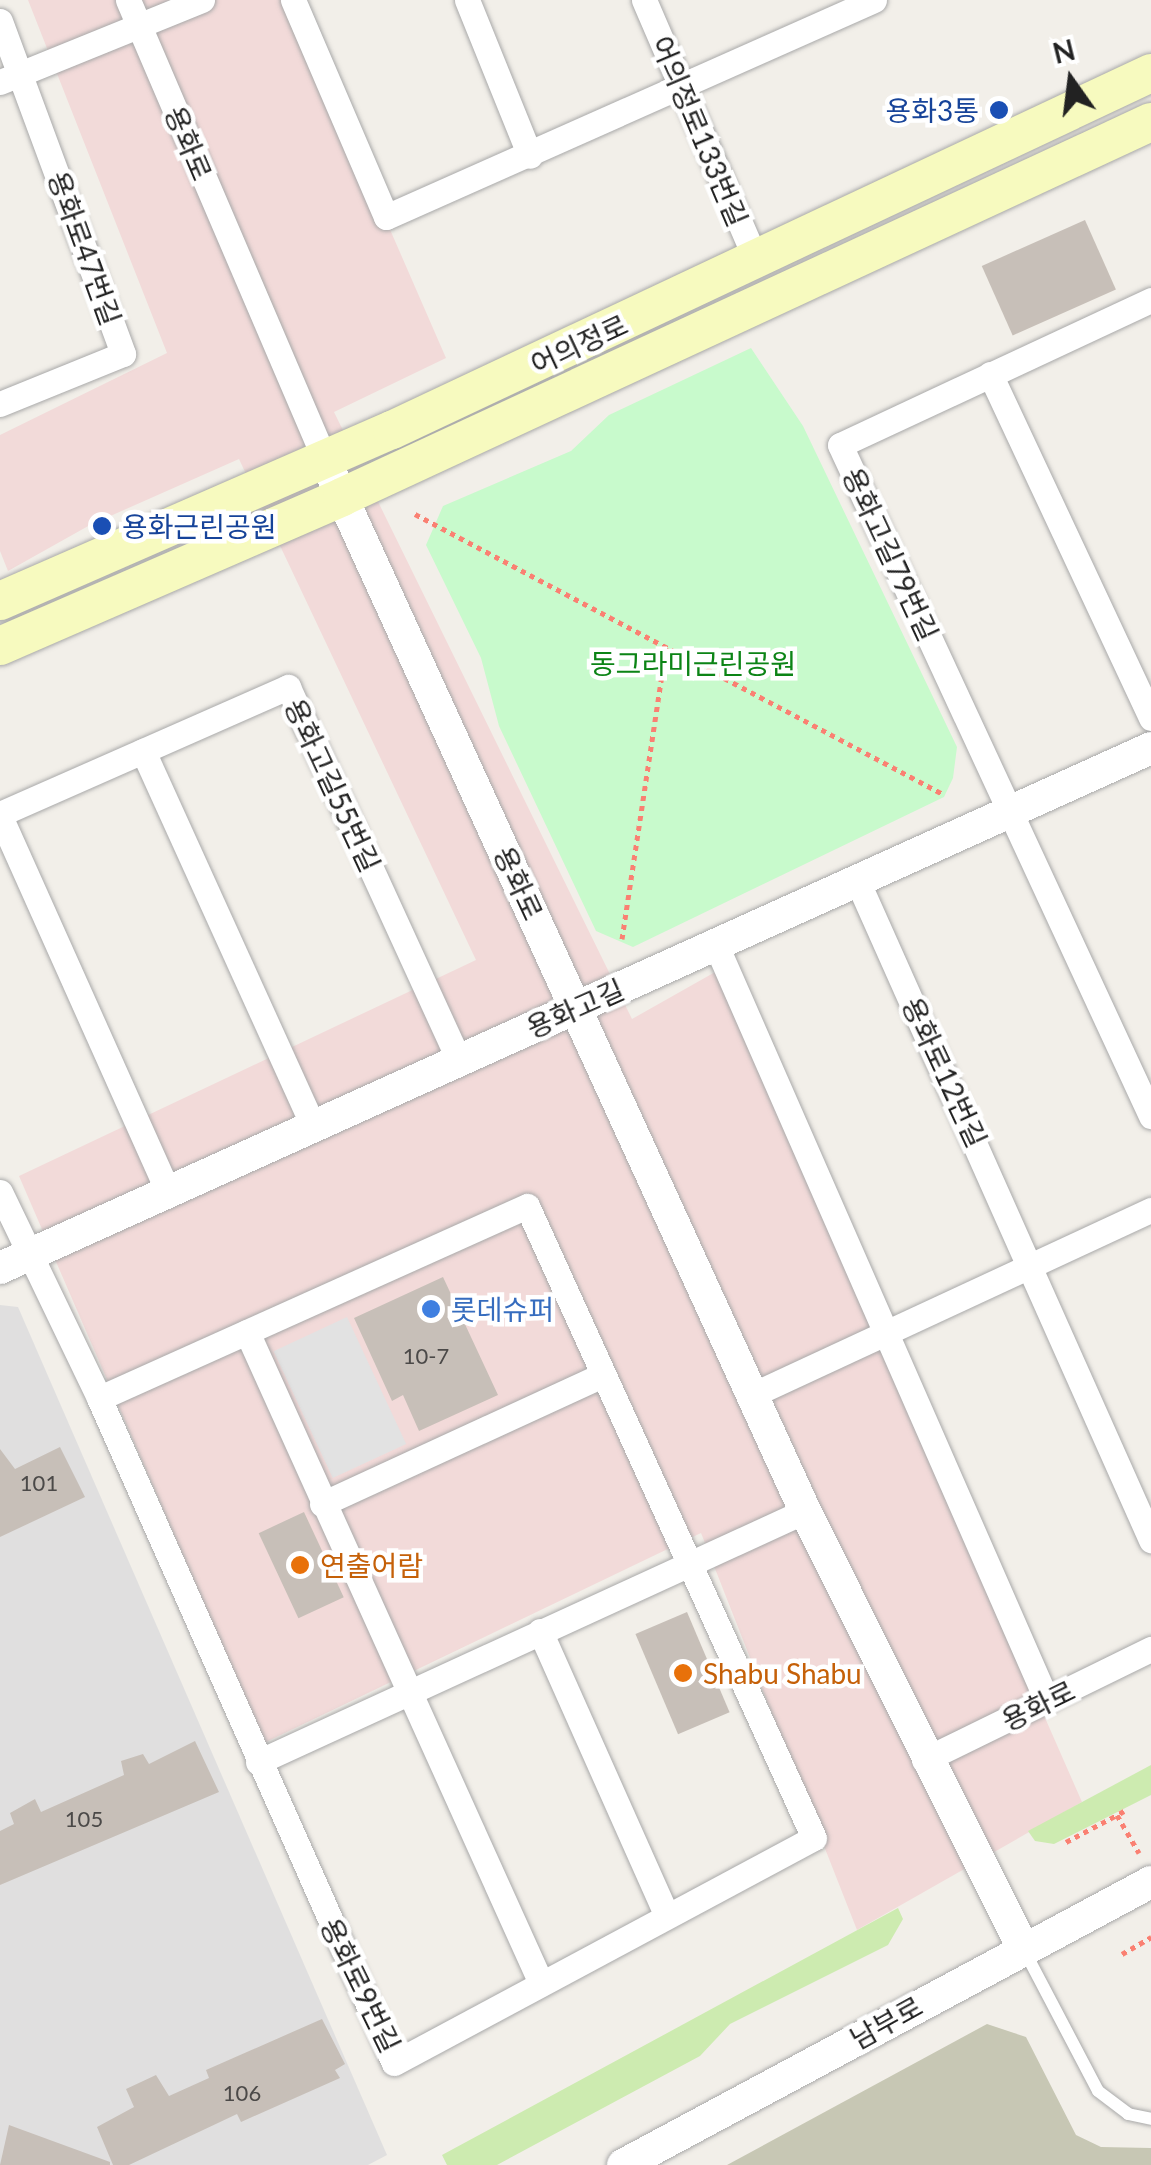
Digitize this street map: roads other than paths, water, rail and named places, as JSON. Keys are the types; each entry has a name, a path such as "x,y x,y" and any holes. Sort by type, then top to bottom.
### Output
{"main road":[{"name":"어의정로","path":"0,600 325,460 757,262 1151,73"},
{"name":"어의정로","path":"0,646 342,497 1151,122"}],"street":[{"name":"용화로","path":"128,0 325,460 804,1510 924,1760 1022,1948"},
{"path":"11,78 202,0"},
{"path":"293,0 386,217 681,90 864,2"},
{"path":"467,0 530,156"},
{"name":"어의정로133번길","path":"644,0 757,262"},
{"name":"용화로47번길","path":"0,21 11,78 123,354 0,404"},
{"name":"용화고길79번길","path":"1009,810 840,445 1151,300"},
{"path":"990,374 1151,718"},
{"name":"용화고길55번길","path":"0,815 288,687 459,1060"},
{"name":"용화고길","path":"14,1261 1151,748"},
{"path":"143,751 312,1126"},
{"path":"1009,810 1151,1116"},
{"path":"0,815 168,1192"},
{"name":"용화로12번길","path":"857,880 1032,1264 1151,1540"},
{"path":"716,945 1047,1701"},
{"path":"0,1192 14,1261"},
{"name":"용화로9번길","path":"14,1261 99,1398 394,2062 814,1838 527,1206 99,1398"},
{"path":"752,1394 1151,1210"},
{"path":"247,1332 542,1984"},
{"path":"322,1504 603,1375"},
{"path":"258,1762 804,1510"},
{"path":"540,1631 666,1914"},
{"name":"용화로","path":"924,1760 1151,1649"},
{"name":"남부로","path":"623,2165 1022,1948 1147,1871"}],"lane":[{"path":"1022,1948 1098,2092 1128,2114 1151,2119"}],"place":[{"name":"용화3통","path":"999,110"},
{"name":"용화근린공원","path":"102,526"},
{"name":"롯데슈퍼","path":"431,1309"},
{"name":"연출어람","path":"300,1565"},
{"name":"Shabu Shabu","path":"683,1673"}],"park label":[{"name":"동그라미근린공원","path":"693,663"}]}
